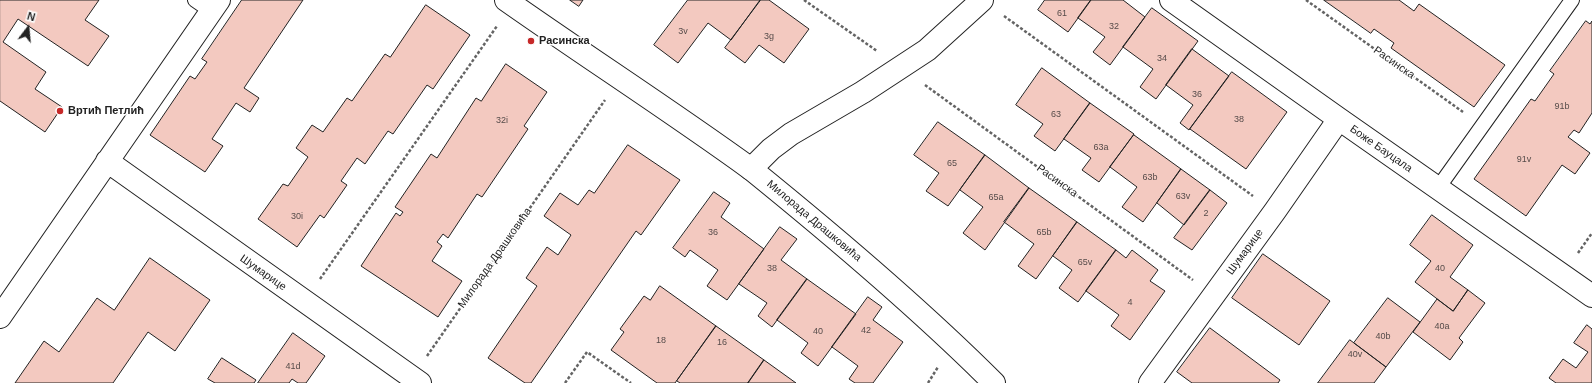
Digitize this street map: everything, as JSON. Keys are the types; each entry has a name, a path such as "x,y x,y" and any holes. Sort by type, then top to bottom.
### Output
{"street":[{"path":"751,169 771,149 791,134 863,92 927,50 982,0"},
{"name":"Боже Бауцала","path":"1171,0 1339,120 1592,296"},
{"name":"Милорада Драшковића","path":"511,1 620,78 684,120 751,169 824,227 954,344 994,383"},
{"path":"0,317 107,161 208,4"},
{"name":"Шумарице","path":"1150,383 1339,120"},
{"name":"Шумарице","path":"107,161 416,380"}],"lane":[{"path":"1438,188 1572,0"}],"path":[{"name":"Расинска","path":"804,0 900,67 1214,295"},
{"path":"982,0 1275,211"},
{"name":"Расинска","path":"1306,0 1482,126"},
{"path":"304,302 511,1"},
{"name":"Милорада Драшковића","path":"416,380 620,78"},
{"path":"565,383 587,352 631,383"}],"building":[{"path":"0,0 99,0 85,20 109,36 88,66 18,19 3,42 46,72 35,89 62,107 45,132 0,101"},
{"path":"242,0 303,0 244,88 259,98 250,112 236,103 212,139 223,146 205,172 150,135 190,76 195,79 207,62 202,59"},
{"path":"570,0 583,0 579,6"},
{"path":"688,0 760,0 731,40 708,23 678,63 654,45"},
{"path":"761,0 769,0 809,29 784,63 759,45 745,63 725,48"},
{"path":"1045,0 1091,0 1068,32 1038,10"},
{"path":"1091,0 1123,0 1145,17 1110,65 1093,52 1105,37 1078,18"},
{"path":"1324,0 1399,0 1414,11 1419,4 1505,65 1474,107 1391,48 1394,43 1374,29 1371,33"},
{"path":"426,5 470,35 433,89 427,85 393,134 388,131 365,164 357,158 341,181 347,185 324,218 320,215 297,247 258,219 283,184 288,186 308,157 296,148 312,125 323,132 347,98 352,101 385,54 390,57"},
{"path":"1152,8 1198,41 1156,99 1140,87 1153,69 1123,47"},
{"path":"1586,21 1590,24 1592,21 1592,113 1579,133 1574,130 1568,137 1590,153 1575,174 1562,165 1526,216 1474,179 1531,99 1535,101 1554,74 1550,71"},
{"path":"1192,49 1229,76 1189,130 1180,123 1193,105 1166,85"},
{"path":"506,64 547,92 524,126 528,129 482,197 477,194 448,238 443,234 437,242 442,246 432,261 462,281 438,317 361,266 396,213 400,216 403,212 395,207 431,154 437,158 476,98 481,101"},
{"path":"1042,68 1090,103 1055,151 1034,136 1043,124 1016,105"},
{"path":"1232,72 1287,112 1246,169 1190,129"},
{"path":"1090,103 1134,134 1099,182 1082,170 1091,158 1064,139"},
{"path":"938,122 985,155 948,206 926,191 939,173 914,155"},
{"path":"1134,135 1181,169 1143,222 1122,207 1137,187 1110,167"},
{"path":"628,145 680,180 641,235 636,231 531,383 525,383 488,358 537,286 526,278 547,247 558,255 571,235 544,216 560,193 578,205 589,190 594,193"},
{"path":"985,155 1029,188 985,250 963,233 983,207 960,190"},
{"path":"1181,169 1210,190 1184,225 1157,203"},
{"path":"1029,188 1077,222 1036,279 1018,266 1034,244 1004,222"},
{"path":"1210,190 1227,203 1192,250 1174,238"},
{"path":"714,192 730,203 721,217 764,249 727,300 707,286 718,270 690,250 685,257 673,248"},
{"path":"1432,215 1473,245 1450,277 1468,290 1453,311 1415,282 1431,261 1410,245"},
{"path":"1077,222 1116,250 1078,302 1059,288 1072,270 1053,256"},
{"path":"780,227 797,239 781,260 807,279 772,327 758,316 767,303 739,284"},
{"path":"1116,250 1126,258 1132,250 1158,270 1150,281 1165,291 1130,340 1111,326 1119,315 1086,291"},
{"path":"1263,254 1330,301 1299,345 1232,298"},
{"path":"150,258 210,300 175,351 148,332 113,383 15,383 44,341 59,352 97,298 114,310"},
{"path":"807,279 856,314 818,366 801,353 808,343 777,320"},
{"path":"660,286 716,326 675,383 657,383 611,350 624,332 620,329 644,296 650,300"},
{"path":"1468,290 1485,303 1459,338 1463,342 1450,360 1413,332 1437,299 1453,311"},
{"path":"868,297 882,307 873,320 903,342 873,383 855,383 849,379 858,366 832,347"},
{"path":"1388,298 1420,322 1386,367 1354,343"},
{"path":"1587,325 1592,329 1592,383 1556,383 1549,378 1563,359 1576,368 1588,352 1574,343"},
{"path":"716,326 764,360 748,383 680,383 677,381"},
{"path":"1210,328 1280,380 1278,383 1192,383 1177,372"},
{"path":"293,333 325,356 306,383 298,383 292,379 289,383 258,383"},
{"path":"1350,340 1386,367 1374,383 1318,383"},
{"path":"222,358 256,380 254,383 215,383 208,379"},
{"path":"764,360 796,383 748,383"}],"place":[{"name":"Расинска","path":"531,41"},
{"name":"Вртић Петлић","path":"60,111"}]}
